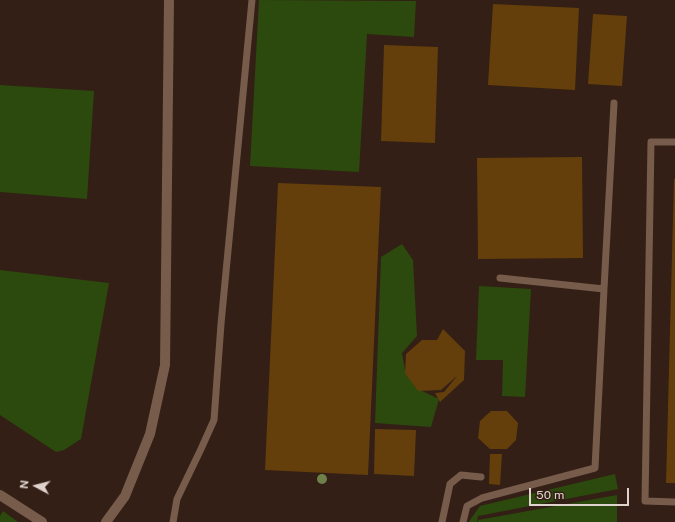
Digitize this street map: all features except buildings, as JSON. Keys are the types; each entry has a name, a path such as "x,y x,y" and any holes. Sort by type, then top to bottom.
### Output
{"street":[{"path":"106,522 125,496 150,434 165,365 169,0"},
{"path":"0,495 42,522"}],"lane":[{"path":"173,522 177,499 214,420 225,285 252,0"},
{"path":"462,522 467,506 482,498 595,468 614,103"},
{"path":"675,142 651,142 645,501 675,502"},
{"path":"500,278 604,289"},
{"path":"442,522 450,484 461,475 481,477"}],"green space":[{"path":"259,0 416,1 414,37 367,34 359,172 250,166"},
{"path":"0,85 94,91 87,199 0,192"},
{"path":"402,244 413,260 417,336 402,353 405,370 416,388 439,399 431,427 375,423 381,257"},
{"path":"0,270 109,283 81,439 64,450 56,452 0,415"},
{"path":"479,286 531,289 525,397 502,396 503,360 476,360"},
{"path":"615,474 618,489 478,516 477,522 469,522 480,506"},
{"path":"617,495 617,522 478,522 478,520"},
{"path":"3,511 18,522 0,522 0,516"}]}
